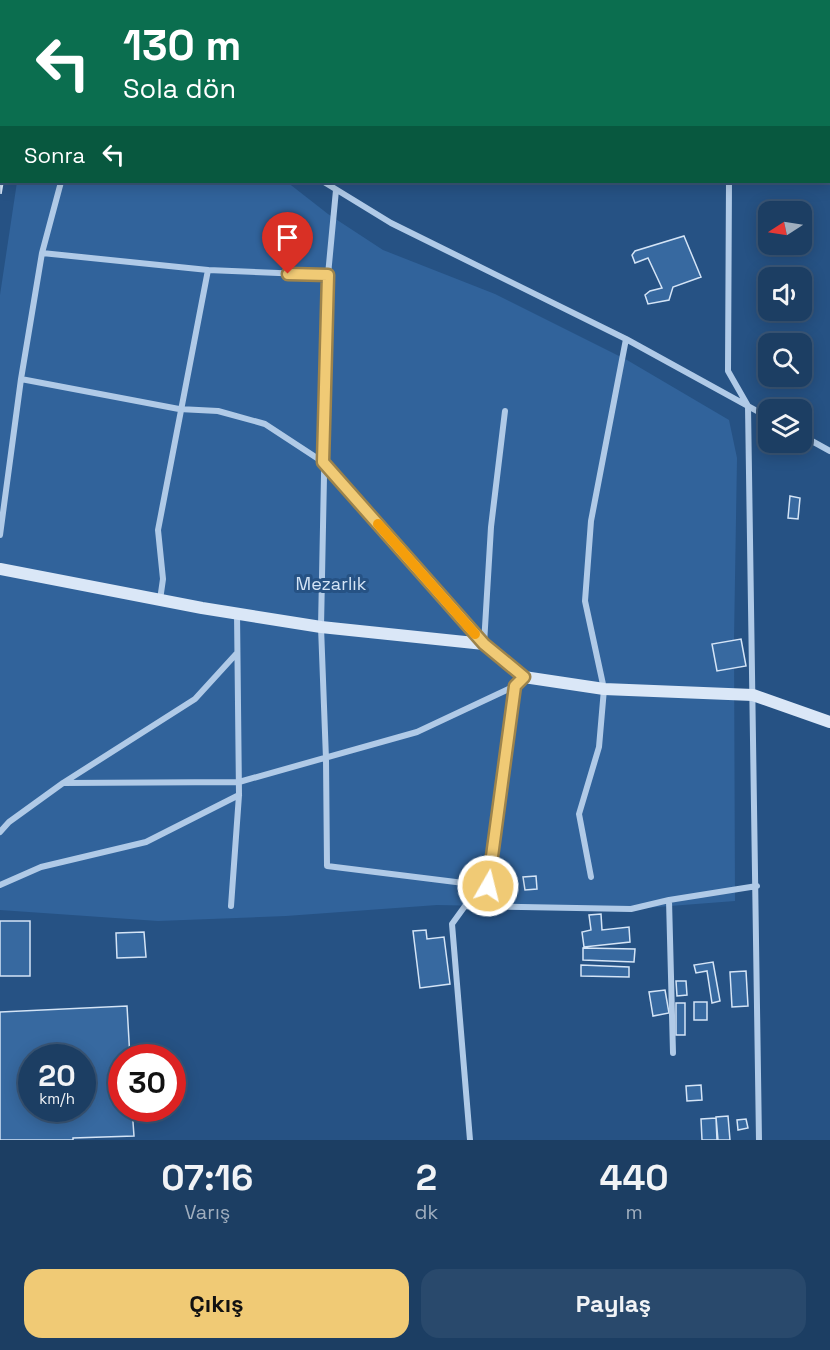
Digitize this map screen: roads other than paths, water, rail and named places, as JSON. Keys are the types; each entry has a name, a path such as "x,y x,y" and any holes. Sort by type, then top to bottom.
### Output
{"street":[{"path":"0,535 21,379 42,253 61,183"},
{"path":"326,183 391,224 626,339 758,412"},
{"path":"729,183 728,371 748,406 759,1140"},
{"path":"336,190 328,275 323,462 321,627 327,866 488,886 520,682"},
{"path":"42,253 208,270 328,275"},
{"path":"160,600 163,579 158,530 179,409 208,270"},
{"path":"591,877 579,814 599,747 604,689 585,601 591,520 626,339"},
{"path":"21,379 179,409 218,411 266,424 323,462 520,682"},
{"path":"484,644 491,527 505,411"},
{"path":"812,441 830,451"},
{"path":"0,569 160,600 321,627 484,644"},
{"path":"231,906 239,795 237,613"},
{"path":"0,832 9,822 63,783 195,699 237,653"},
{"path":"63,783 239,782 417,732 520,682 604,689 753,695 830,722"},
{"path":"0,885 41,867 146,842 239,795"},
{"path":"470,1140 452,924 465,906 631,909 669,900 756,886"},
{"path":"669,900 673,1053"}],"park label":[{"name":"Mezarlık","path":"331,583"}]}
